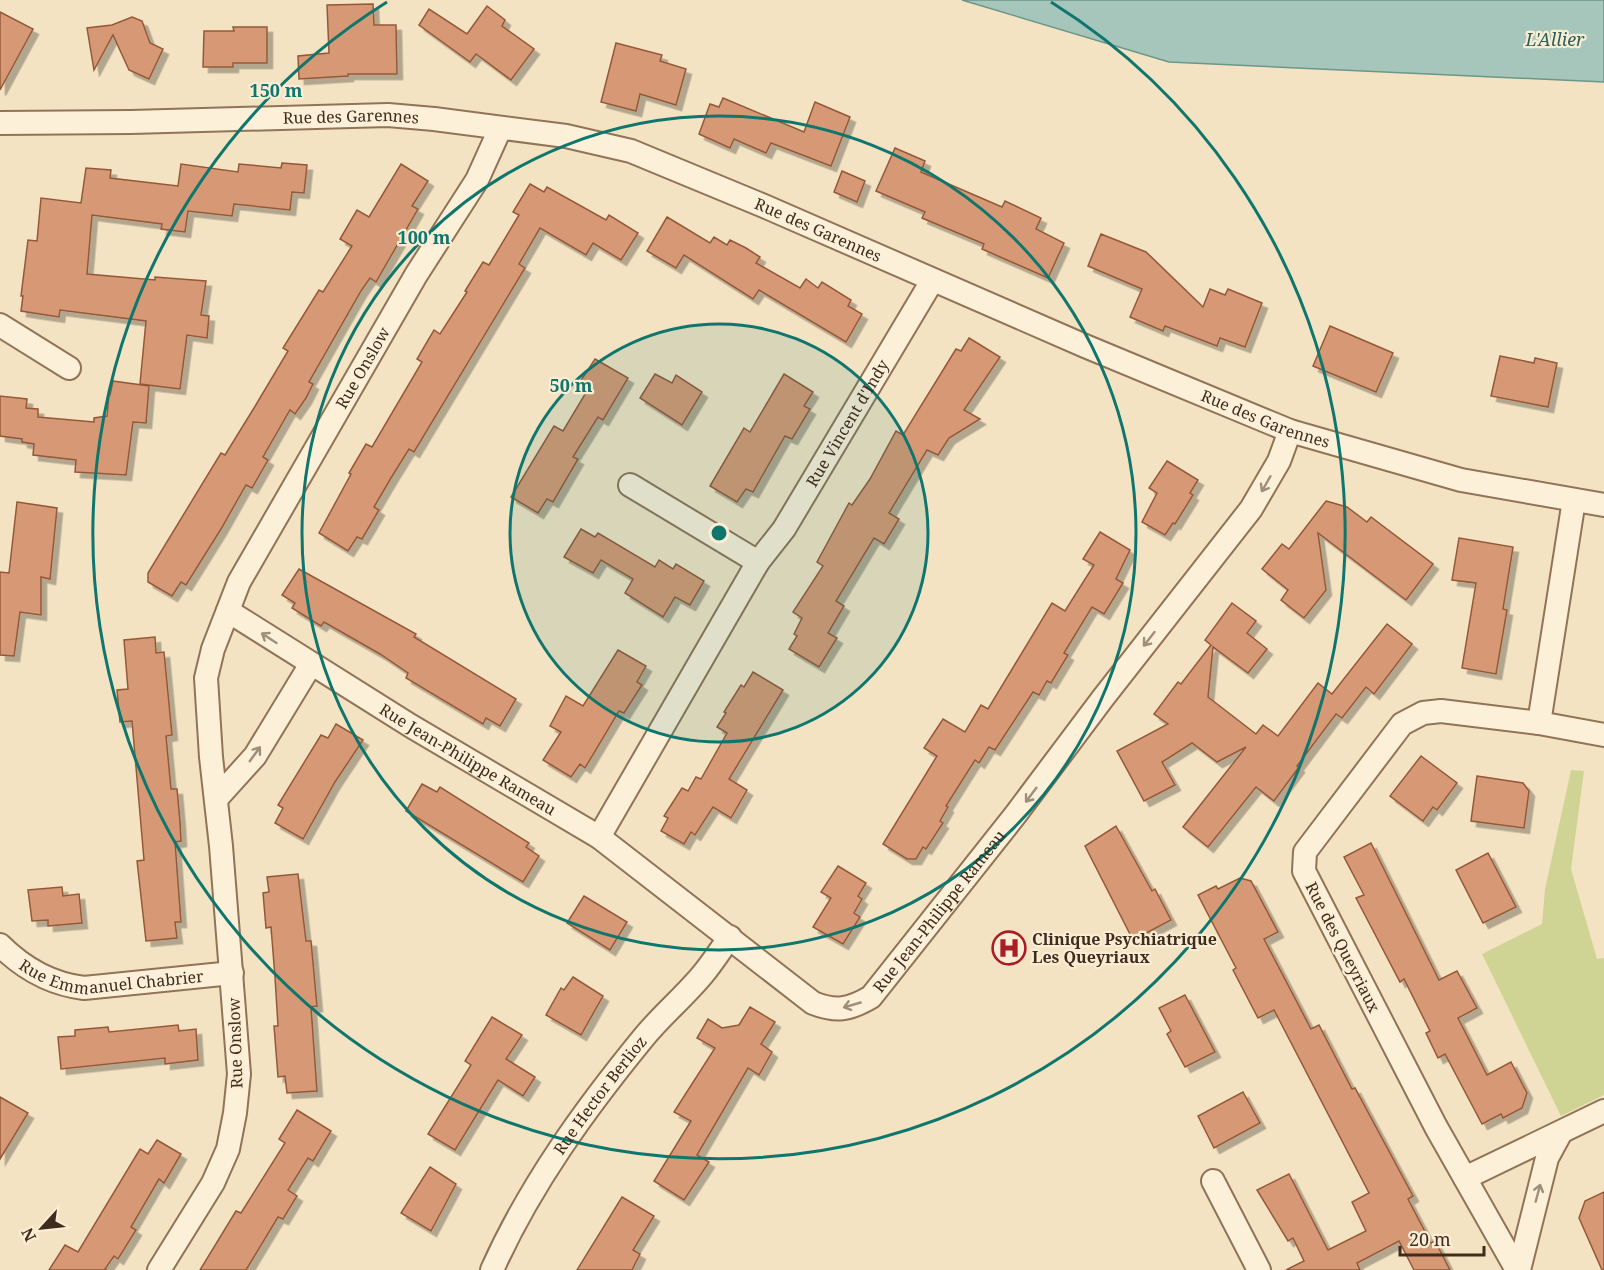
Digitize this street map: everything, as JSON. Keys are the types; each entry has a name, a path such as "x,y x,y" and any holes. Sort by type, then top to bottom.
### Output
{"street":[{"name":"Rue des Garennes","path":"0,123 387,116 434,118 500,129 566,136 631,151 764,206 932,281 1290,431 1461,480 1604,505"},
{"name":"Rue Onslow","path":"159,1270 213,1183 228,1149 239,1074 206,678 213,649 240,582 416,275 477,180 500,129"},
{"name":"Rue Vincent d'Indy","path":"599,837 758,562 784,529 932,281"},
{"path":"0,325 69,368"},
{"name":"Rue Jean-Philippe Rameau","path":"311,664 599,837 813,1003 829,1009 854,1007 871,997 1016,814 1103,698 1251,509 1279,462 1290,431"},
{"path":"630,485 758,562"},
{"path":"1539,723 1574,500"},
{"path":"217,798 255,756 311,664 228,611"},
{"name":"Rue des Queyriaux","path":"1518,1270 1436,1127 1304,871 1305,852 1402,724 1423,713 1441,711 1539,723 1604,735"},
{"name":"Rue Hector Berlioz","path":"492,1270 510,1229 547,1168 596,1098 645,1035 704,974 730,937"},
{"name":"Rue Emmanuel Chabrier","path":"0,945 14,959 49,980 67,986 84,988 232,973"},
{"path":"1465,1178 1604,1112"},
{"name":"Rue des Queyriaux","path":"1518,1270 1547,1158 1560,1134"},
{"path":"1214,1180 1259,1270"}],"green space":[{"path":"1571,770 1584,771 1571,869 1597,959 1604,958 1604,1095 1561,1116 1482,954 1542,924 1545,889"}],"water":[{"name":"L'Allier","path":"962,0 1604,0 1604,82 1169,62"}],"building":[{"path":"373,4 374,25 396,25 397,74 348,74 348,76 299,79 298,56 329,53 327,5"},
{"path":"487,6 505,20 502,26 534,49 511,80 476,54 470,62 419,25 429,9 467,34"},
{"path":"0,12 33,29 0,90"},
{"path":"132,17 142,21 150,43 163,49 149,79 129,70 113,35 94,70 87,28 112,25"},
{"path":"233,27 267,27 267,63 233,63 233,67 203,67 204,31 234,31"},
{"path":"616,43 662,55 660,61 686,69 676,105 640,94 636,111 601,102"},
{"path":"723,98 804,132 815,102 850,117 831,166 771,143 766,153 734,139 730,148 699,134 710,104 719,107"},
{"path":"895,148 925,161 921,172 1002,207 1005,201 1041,218 1036,229 1064,243 1048,278 982,249 984,244 922,218 925,212 876,191"},
{"path":"282,163 307,165 304,193 292,192 290,210 234,204 232,216 188,211 185,232 161,229 162,224 92,215 87,274 155,280 155,277 206,281 201,315 209,316 207,338 187,335 180,389 140,384 146,321 60,310 59,317 21,311 28,240 37,241 41,198 81,203 86,168 111,170 110,178 178,186 181,164 238,172 239,164 281,168"},
{"path":"401,164 428,181 412,206 418,209 376,282 370,278 361,291 309,382 313,384 306,398 295,414 290,410 263,457 268,460 252,488 246,485 186,585 181,582 172,596 148,582 148,573 221,453 225,455 254,408 288,351 283,348 319,290 323,292 352,246 340,239 357,210 369,217"},
{"path":"842,171 865,181 857,202 834,192"},
{"path":"530,184 544,192 547,187 606,220 609,215 638,233 621,260 593,243 586,255 540,228 519,264 525,268 414,452 409,449 391,478 374,507 379,510 362,539 357,537 348,551 319,533 366,444 372,447 422,362 417,359 434,330 440,334 483,262 489,265 519,215 513,212"},
{"path":"667,217 710,243 714,237 727,245 730,240 746,248 760,257 756,263 800,288 806,279 818,288 822,282 851,300 848,306 862,314 846,342 759,290 753,299 684,255 676,268 647,251"},
{"path":"1101,234 1146,252 1203,307 1210,289 1225,295 1228,289 1262,303 1245,347 1220,338 1217,346 1165,326 1163,331 1130,317 1142,289 1088,266"},
{"path":"1330,326 1393,353 1376,392 1313,366"},
{"path":"969,338 1000,357 964,410 980,419 949,438 938,455 927,450 889,513 899,519 884,544 874,538 836,601 844,606 828,633 837,638 819,667 789,649 797,636 794,634 802,618 793,612 823,566 817,562 849,503 852,505 870,479 896,431 903,435 956,349 961,351"},
{"path":"1500,356 1534,363 1535,358 1557,363 1548,407 1491,396"},
{"path":"595,359 628,378 603,420 598,417 573,457 578,459 553,502 547,499 538,513 511,497 554,426 563,431 587,391 578,385"},
{"path":"655,374 672,383 676,375 702,392 682,425 640,398"},
{"path":"784,374 813,392 804,406 810,409 792,439 785,436 753,492 746,489 737,502 710,486 744,428 750,432"},
{"path":"113,381 149,386 146,423 133,422 126,475 75,472 76,460 33,455 34,444 22,442 22,439 0,436 0,396 27,399 26,408 38,409 38,417 94,422 94,418 107,416"},
{"path":"1167,461 1198,480 1190,493 1193,495 1175,524 1173,523 1165,535 1142,522 1157,493 1149,488"},
{"path":"1326,501 1347,507 1367,522 1371,517 1433,564 1406,600 1318,533 1326,590 1304,618 1281,600 1288,590 1262,569 1282,544 1289,549"},
{"path":"17,502 57,508 50,579 41,577 41,615 20,612 14,656 0,655 0,572 9,573"},
{"path":"581,529 595,537 598,533 655,567 659,560 673,569 676,564 704,581 690,605 675,597 663,617 625,593 633,579 601,560 593,573 564,557"},
{"path":"1100,532 1130,550 1116,579 1123,583 1104,614 1092,607 1064,653 1068,655 1051,683 1047,681 1039,695 1033,692 995,750 989,747 979,763 975,760 946,806 948,807 940,821 943,823 926,849 923,847 916,859 907,859 883,844 937,756 924,748 943,719 965,732 981,705 988,709 1052,603 1065,611 1094,565 1083,559"},
{"path":"1459,538 1513,547 1503,609 1507,610 1496,674 1462,668 1476,583 1452,580"},
{"path":"299,569 416,634 414,637 516,699 500,726 486,718 483,724 406,678 408,673 380,654 324,622 321,626 292,608 295,603 282,595"},
{"path":"1232,603 1256,621 1247,633 1267,649 1248,673 1213,647 1208,697 1256,734 1263,725 1278,736 1318,683 1332,694 1387,624 1412,644 1374,694 1366,687 1342,718 1336,714 1274,801 1256,787 1208,847 1183,827 1246,747 1217,762 1192,743 1162,762 1175,785 1144,801 1117,751 1168,724 1154,714 1178,682 1181,684 1211,645 1205,640"},
{"path":"155,637 156,653 164,652 172,735 166,736 171,789 177,789 181,841 175,842 181,922 175,922 177,938 146,941 137,861 144,860 132,721 120,722 117,690 128,689 124,640"},
{"path":"618,650 646,666 637,682 642,685 624,713 619,711 585,768 580,764 571,777 543,760 561,732 550,726 566,696 583,706"},
{"path":"753,672 783,690 729,779 747,790 731,818 713,807 695,835 691,832 684,844 661,831 668,818 664,816 682,788 688,791 696,777 701,779 727,733 717,727 726,713 724,712 741,685 744,687"},
{"path":"336,724 363,740 335,782 303,839 275,823 283,808 278,805 321,735 328,738"},
{"path":"1421,756 1457,783 1437,810 1433,807 1423,821 1390,796"},
{"path":"1477,776 1523,783 1529,791 1524,828 1471,821"},
{"path":"422,784 437,792 440,787 529,843 526,847 539,856 523,882 406,811"},
{"path":"1116,826 1152,891 1155,889 1171,920 1133,940 1085,846"},
{"path":"1371,843 1439,980 1457,971 1477,1008 1458,1018 1487,1075 1511,1062 1527,1093 1522,1108 1503,1118 1501,1114 1482,1124 1445,1054 1438,1058 1426,1033 1430,1031 1404,979 1400,982 1356,898 1364,895 1344,857"},
{"path":"1488,853 1516,907 1483,923 1456,870"},
{"path":"838,866 866,883 858,896 862,899 854,913 860,917 843,944 813,927 831,898 821,892"},
{"path":"298,874 306,941 311,941 317,1006 311,1007 317,1091 287,1093 285,1076 278,1077 274,1026 278,1026 271,927 266,928 263,893 269,892 267,877"},
{"path":"1240,878 1251,881 1278,932 1264,939 1311,1029 1319,1025 1352,1089 1355,1088 1413,1196 1408,1199 1431,1243 1435,1241 1450,1270 1414,1270 1399,1241 1357,1263 1360,1270 1286,1270 1304,1261 1293,1238 1288,1241 1257,1190 1289,1174 1328,1250 1366,1231 1352,1202 1369,1193 1274,1010 1258,1018 1233,970 1236,968 1198,895 1216,886 1218,889"},
{"path":"62,887 63,896 79,894 82,923 48,926 48,920 32,921 28,890"},
{"path":"584,896 627,922 610,950 567,923"},
{"path":"573,977 603,996 581,1035 546,1015 561,988 564,990"},
{"path":"1185,995 1215,1052 1185,1067 1167,1034 1171,1031 1159,1008"},
{"path":"750,1007 775,1022 761,1044 772,1052 759,1075 748,1068 697,1155 709,1162 684,1200 654,1181 691,1121 674,1112 715,1048 697,1038 708,1019 722,1028 739,1025"},
{"path":"492,1017 522,1035 506,1059 535,1077 523,1096 498,1080 455,1150 428,1134 471,1065 465,1061"},
{"path":"178,1025 179,1031 196,1029 198,1060 165,1064 165,1058 61,1069 58,1037 75,1036 75,1030 108,1027 109,1032"},
{"path":"1243,1092 1260,1123 1214,1148 1198,1116"},
{"path":"0,1097 28,1113 0,1159"},
{"path":"297,1110 331,1131 313,1161 308,1158 288,1190 297,1196 283,1219 278,1217 246,1270 200,1270 236,1211 241,1213 285,1143 279,1139"},
{"path":"157,1140 181,1154 164,1183 159,1179 131,1227 136,1230 118,1259 114,1256 105,1269 107,1270 49,1270 65,1245 78,1252 140,1149 148,1154"},
{"path":"430,1167 456,1184 431,1231 401,1213"},
{"path":"1604,1192 1604,1270 1602,1270 1579,1218 1585,1201"},
{"path":"622,1197 654,1216 633,1250 640,1254 632,1270 577,1270"}],"place":[{"name":"Clinique Psychiatrique Les Queyriaux","path":"1009,948"}]}
